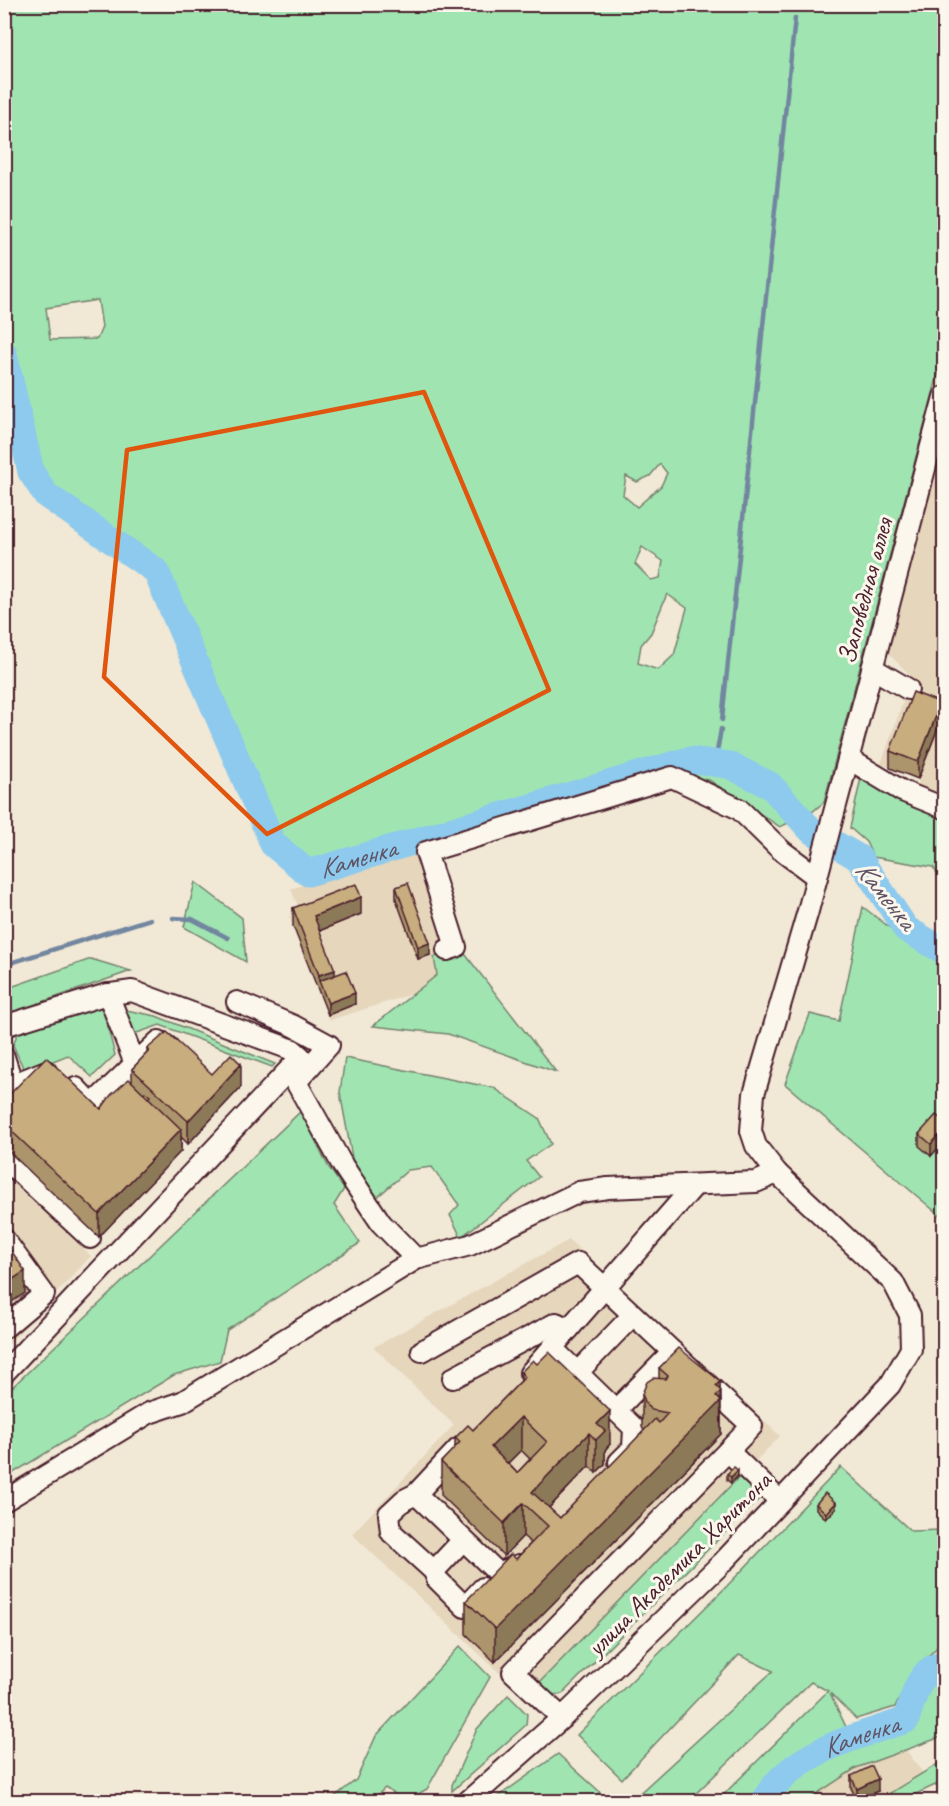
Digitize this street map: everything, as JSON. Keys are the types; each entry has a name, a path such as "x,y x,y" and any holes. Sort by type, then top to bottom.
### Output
{"street":[{"name":"Заповедная аллея","path":"820,868 945,397"},
{"path":"872,668 900,678"},
{"path":"849,759 902,791 945,808"},
{"path":"4,1501 149,1413 182,1402 416,1259 470,1245 579,1192 608,1188 756,1182 777,1173 756,1146 751,1131 751,1114 754,1094 820,868 782,851 739,809 672,777 426,852 456,947 447,950"},
{"path":"4,1026 108,994 132,991 293,1050 301,1057 4,1373"},
{"path":"108,994 135,1064"},
{"path":"237,1002 294,1026 329,1045 296,1082 343,1166 381,1223 416,1259"},
{"path":"4,1057 9,1087 55,1068 92,1105 159,1041 186,1060"},
{"path":"4,1158 90,1238"},
{"name":"улица Академика Харитона","path":"467,1802 562,1718 722,1563 890,1385 911,1349 910,1315 893,1282 777,1173"},
{"path":"520,1383 694,1185"},
{"path":"4,1239 44,1294 4,1328"},
{"path":"422,1351 578,1263 752,1426 513,1672 562,1718"},
{"path":"578,1372 633,1315"},
{"path":"453,1378 556,1323 569,1329"},
{"path":"552,1348 634,1428 633,1448 609,1473"},
{"path":"617,1409 673,1352"},
{"path":"472,1434 416,1494 404,1500 389,1514 391,1532 434,1571 437,1579 465,1607 498,1572 517,1567 530,1554"},
{"path":"728,1451 780,1502"},
{"path":"416,1494 498,1572"},
{"path":"434,1571 464,1540"}],"highlighted area":[{"path":"424,392 549,690 267,834 104,677 127,450"}],"shaded area":[{"path":"944,473 944,801 919,790 918,779 881,764 912,677 886,651 931,487"},
{"path":"416,847 456,980 330,1020 289,916 300,911 291,889"},
{"path":"4,1174 91,1256 5,1348 4,1348"},
{"path":"569,1240 780,1436 525,1697 352,1534 454,1425 374,1347"},
{"path":"906,1750 923,1773 879,1801 806,1802 856,1768"}],"green space":[{"path":"4,5 944,5 944,352 824,802 812,812 780,827 709,780 672,773 312,874 281,839 164,565 40,478 5,317","holes":["98,300 102,327 97,339 50,340 46,308","660,464 667,473 661,486 637,507 623,495 626,476 637,482 650,476","642,547 663,561 660,578 651,580 635,564","667,594 687,608 674,655 658,670 638,663 641,645 651,633"]},
{"path":"861,778 944,808 944,884 933,867 873,857 866,842 850,828"},
{"path":"195,882 242,918 246,962 184,927"},
{"path":"863,907 898,934 944,961 944,1219 785,1084 810,1014 839,1021"},
{"path":"462,950 556,1072 448,1034 373,1026 437,975 434,957"},
{"path":"91,959 131,971 5,1015 5,989"},
{"path":"101,1002 115,1055 92,1077 68,1055 25,1072 13,1045 18,1032"},
{"path":"116,1008 156,1016 275,1064 272,1067 160,1025 128,1036"},
{"path":"345,1058 494,1088 539,1118 551,1144 526,1161 539,1177 461,1237 450,1215 459,1205 432,1167 408,1170 375,1199 353,1163 340,1092"},
{"path":"301,1111 328,1166 344,1189 334,1205 360,1243 227,1330 220,1361 174,1375 5,1478 5,1394"},
{"path":"841,1467 911,1531 944,1530 944,1640 914,1671 895,1707 856,1719 830,1693 847,1729 901,1715 927,1663 944,1661 944,1736 856,1768 806,1801 717,1801 828,1691 811,1682 688,1801 631,1801 773,1671 739,1655 622,1779 577,1735 727,1586"},
{"path":"739,1477 760,1498 562,1694 551,1695 539,1683"},
{"path":"460,1646 490,1677 427,1789 406,1801 385,1788 371,1801 329,1801 356,1780 376,1736"},
{"path":"508,1695 527,1714 526,1725 452,1791 452,1785 477,1729"},
{"path":"558,1754 600,1792 591,1801 492,1801"},
{"path":"944,1760 944,1781 901,1801 892,1801 890,1793"}],"building":[{"path":"913,692 941,703 918,762 890,751"},
{"path":"408,883 430,943 418,947 396,887"},
{"path":"356,884 361,897 314,916 335,970 319,975 293,908"},
{"path":"346,971 355,993 328,1003 319,981"},
{"path":"167,1032 212,1074 231,1054 241,1064 188,1121 132,1069 149,1051 147,1049"},
{"path":"46,1057 101,1109 111,1095 129,1079 181,1129 99,1214 4,1124 4,1100"},
{"path":"936,1115 945,1122 945,1129 931,1144 919,1134"},
{"path":"4,1240 25,1271 4,1285"},
{"path":"679,1348 720,1381 716,1386 721,1391 716,1396 721,1401 495,1629 466,1601 511,1554 516,1559 548,1526 523,1503 504,1523 441,1462 460,1442 455,1438 468,1425 473,1430 525,1377 521,1372 533,1360 537,1364 549,1352 610,1411 597,1424 605,1431 596,1440 589,1433 532,1492 560,1518 655,1419 659,1423 668,1413 652,1410 647,1406 642,1394 647,1382 653,1378 666,1379 668,1376 659,1368","holes":["521,1417 547,1442 517,1473 491,1447"]},
{"path":"734,1467 738,1470 731,1477 727,1474"},
{"path":"825,1493 836,1503 826,1513 816,1504"},
{"path":"872,1766 878,1779 857,1789 851,1776"}],"waterway":[{"path":"722,720 795,18"},
{"name":"Каменка","path":"4,354 31,472 46,495 156,571 273,844 308,873 689,760 729,765 770,785 811,830 859,858 906,929 944,951"},
{"path":"715,763 721,729"},
{"path":"173,918 192,919 228,938"},
{"path":"4,965 150,919"},
{"name":"Каменка","path":"764,1802 775,1785 790,1770 807,1759 846,1740 906,1720 922,1678 935,1667 944,1665"}]}
